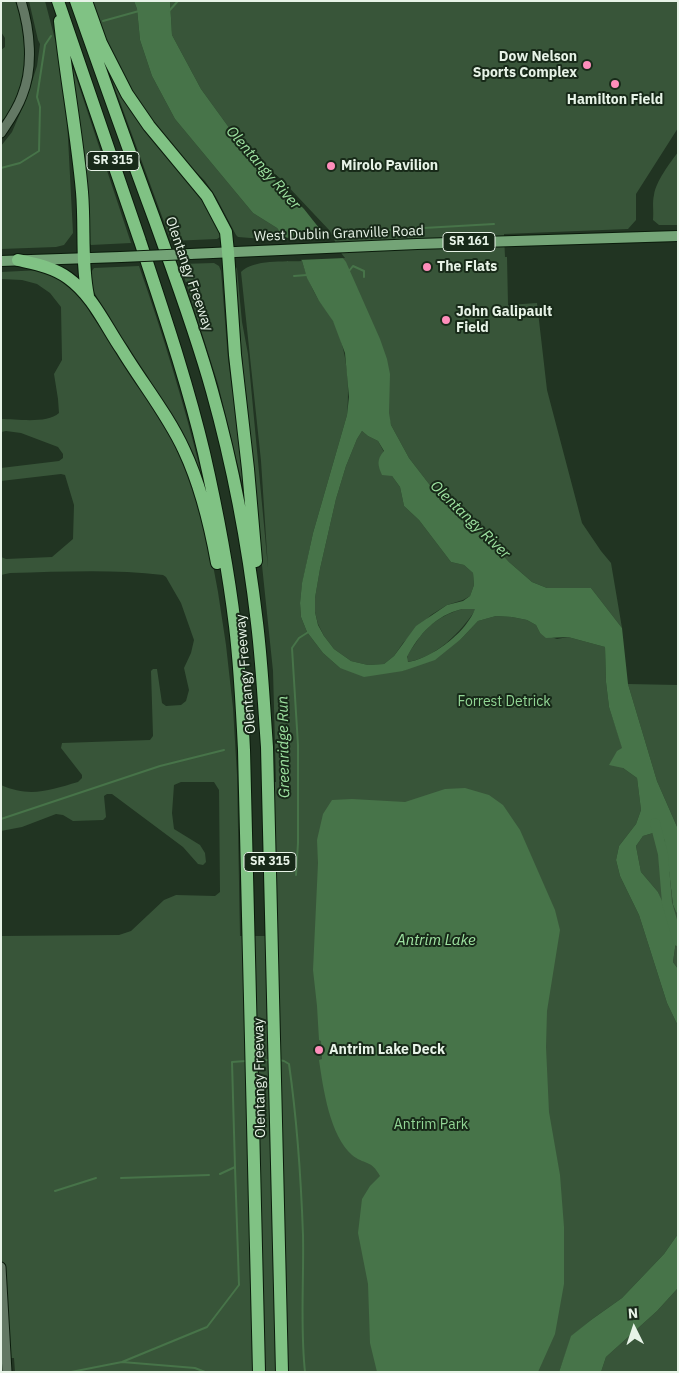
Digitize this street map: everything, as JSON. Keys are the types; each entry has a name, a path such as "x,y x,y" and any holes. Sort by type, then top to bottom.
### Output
{"highway":[{"path":"58,1 82,193 84,258 88,296"},
{"name":"Olentangy Freeway","path":"58,1 167,321 190,396 218,518 235,626 244,750 259,1372"},
{"name":"Olentangy Freeway","path":"76,1 188,314 212,390 240,514 257,623 267,747 282,1372"},
{"path":"86,1 101,43 118,78 149,126 207,196 226,232 235,355 258,580 257,623"},
{"path":"18,260 61,273 88,296 172,428 184,449 200,487 208,516 222,586 235,626"}],"main road":[{"path":"1,133 14,115 28,78 29,40 21,1"},
{"name":"West Dublin Granville Road","path":"1,261 362,246 678,236"},
{"path":"1,1267 8,1372"}],"green space":[{"path":"1,1 18,1 26,41 25,68 18,94 7,117 2,120 1,50 5,47 5,38 1,32"},
{"path":"29,1 45,1 58,51 67,119 73,233 64,245 56,247 1,249 1,146 12,132 27,97 37,66 40,44"},
{"path":"90,1 134,1 137,9 140,40 152,76 175,119 253,213 277,228 285,238 263,239 238,237 236,235 216,197 205,181 180,156 144,112 109,52"},
{"name":"The Flats","path":"170,1 678,1 678,128 636,194 636,220 628,229 504,234 505,257 507,257 508,305 537,303 547,390 582,523 611,563 622,628 591,588 547,588 532,582 509,562 482,532 436,493 409,458 391,425 345,262 330,231 281,179 246,151 201,89 172,35"},
{"path":"69,56 131,243 91,245 88,242"},
{"path":"109,72 196,185 221,232 220,237 217,239 171,241"},
{"path":"678,152 678,225 659,225 653,220 655,190 664,172"},
{"name":"Antrim Park","path":"302,261 313,290 332,319 338,333 345,356 348,379 347,415 313,533 302,584 300,603 301,617 307,632 323,653 340,668 403,671 461,639 478,621 496,616 527,620 536,625 540,633 557,639 568,637 605,647 609,707 623,749 623,768 637,778 641,810 636,824 619,846 616,860 620,876 639,915 667,1003 678,1026 678,1234 664,1254 622,1298 572,1336 559,1372 15,1372 14,1358 6,1358 1,1267 1,936 119,935 131,931 164,900 176,895 215,896 220,892 219,790 214,782 181,782 174,785 172,813 174,829 200,845 205,853 206,862 203,865 198,864 183,847 112,794 104,796 106,817 103,820 73,821 63,815 56,814 22,827 1,831 1,785 11,789 31,792 58,788 78,782 82,778 82,775 61,748 62,743 150,740 153,736 151,671 157,669 162,703 166,706 181,705 186,701 189,690 184,668 191,653 194,640 181,603 163,575 86,571 10,573 1,575 1,557 6,559 52,557 73,539 74,505 65,475 1,481 1,468 59,461 63,458 63,454 58,447 21,433 1,432 1,419 40,420 59,413 54,374 62,360 61,307 50,293 37,284 22,280 1,279 1,272 48,271 81,294 91,314 150,399 185,459 204,517 226,645 233,708 237,775 240,936 271,936 268,782 276,782 273,671 244,381 235,265 248,354 268,568 261,461 241,272 261,263"},
{"path":"214,263 219,266 221,271 228,359 247,487 243,487 218,384 180,264"},
{"path":"139,266 180,395 201,473 198,474 93,289 91,276 94,268"},
{"path":"362,431 378,441 392,476 400,487 404,506 419,520 451,562 464,565 473,573 474,585 470,596 447,605 431,615 403,643 394,656 384,664 368,665 351,661 334,649 324,636 315,612 315,598 320,569 336,499 346,466"},
{"path":"462,609 476,609 447,643 418,660 407,662 410,650 429,627 447,614"},
{"path":"628,684 678,685 678,829 657,781"},
{"path":"653,833 664,839 673,905 678,916 678,969 673,962 676,941 658,892 641,872 636,846 643,836"},
{"path":"678,1288 678,1372 601,1372 606,1357 657,1311"}],"water":[{"path":"134,1 170,1 172,35 201,89 246,151 304,209 346,262 387,359 390,374 389,413 391,425 409,458 436,493 471,520 509,562 532,582 547,588 591,588 622,628 628,684 657,781 678,829 678,916 673,905 664,839 653,833 643,836 636,846 641,872 658,892 667,912 676,941 673,962 678,969 678,1026 667,1003 639,915 620,876 616,860 619,846 636,824 641,810 637,778 623,768 609,765 617,751 622,748 609,707 605,647 568,637 546,638 540,633 536,625 527,620 496,616 478,621 461,639 435,660 403,671 364,677 340,668 323,653 307,632 301,617 302,583 313,533 347,415 349,397 345,353 333,321 319,301 307,278 302,261 277,228 253,213 175,119 152,76 140,40 137,9","holes":["362,431 378,441 384,451 378,463 382,475 392,476 400,487 404,506 419,520 451,562 464,565 473,573 474,585 470,596 463,601 447,605 416,626 394,656 384,664 368,665 351,661 334,649 318,625 315,612 315,598 320,569 336,499 346,466","462,609 475,609 456,636 432,653 408,662 407,657 412,648 429,627 444,616"]},
{"name":"Antrim Lake","path":"465,788 489,795 503,805 520,830 555,910 560,930 547,1011 546,1047 549,1112 560,1175 564,1227 564,1284 555,1334 538,1372 377,1372 370,1343 368,1284 358,1233 362,1199 370,1186 380,1176 374,1167 356,1158 344,1147 333,1124 323,1084 319,1060 322,1059 321,1041 319,1040 313,970 318,863 317,840 323,814 332,800 352,799 405,802 445,789"},
{"path":"678,1234 678,1288 657,1311 606,1357 601,1372 559,1372 571,1336 622,1298 664,1254"}],"pier":[{"path":"328,236 345,258 298,260 282,238"}],"waterway":[{"path":"169,11 178,1"},
{"path":"103,21 139,11"},
{"path":"1,168 20,163 39,151 40,107 37,97 45,45 51,36"},
{"path":"335,233 494,224"},
{"path":"321,233 329,233"},
{"path":"349,271 353,266 364,271 364,277"},
{"path":"294,276 307,275"},
{"name":"Greenridge Run","path":"296,875 298,843 298,745 292,648 299,638 310,631"},
{"path":"1,819 160,766 224,750"},
{"name":"Olentangy River","path":"655,823 663,854 667,903 678,941"},
{"path":"256,1060 269,1060"},
{"path":"279,1060 289,1064 298,1149 303,1235 302,1321 305,1372"},
{"path":"220,1174 235,1167 232,1062 246,1061"},
{"path":"122,1362 207,1327 239,1285 235,1167"},
{"path":"121,1178 209,1175"},
{"path":"55,1191 96,1178"},
{"path":"71,1372 122,1362 195,1368 205,1372"}],"place":[{"name":"Dow Nelson Sports Complex","path":"587,65"},
{"name":"Hamilton Field","path":"615,84"},
{"name":"Mirolo Pavilion","path":"331,166"},
{"name":"The Flats","path":"427,267"},
{"name":"John Galipault Field","path":"446,320"},
{"name":"Antrim Lake Deck","path":"319,1050"}],"park label":[{"name":"Forrest Detrick","path":"504,702"}]}
